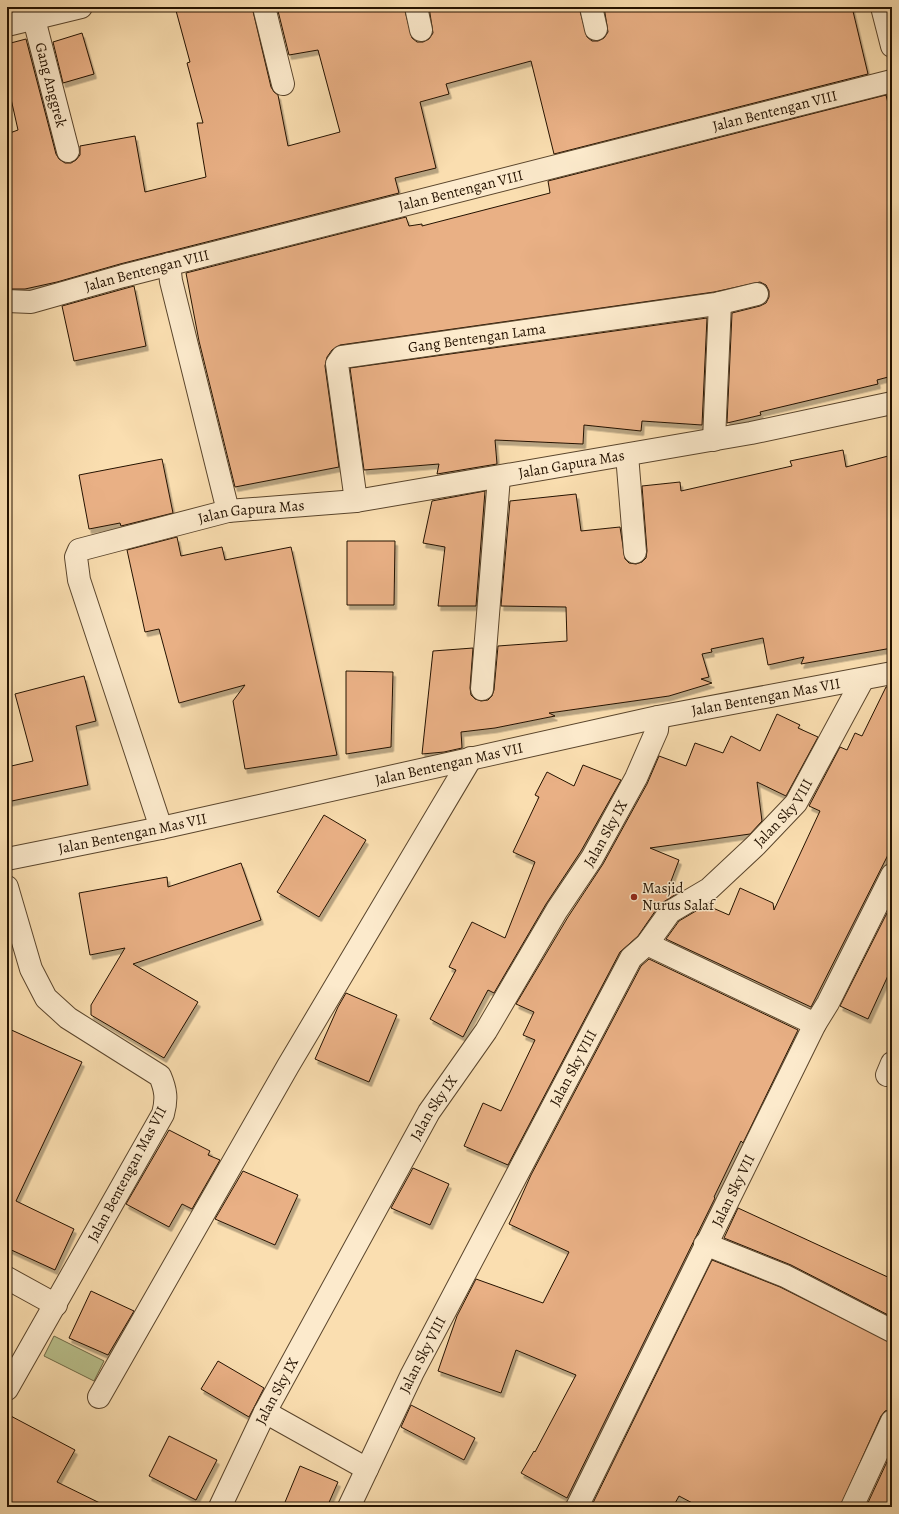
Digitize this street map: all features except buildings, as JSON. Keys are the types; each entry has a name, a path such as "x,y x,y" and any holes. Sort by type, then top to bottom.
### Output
{"street":[{"path":"7,25 81,7"},
{"path":"264,7 283,84"},
{"path":"416,7 421,30"},
{"path":"591,7 596,29"},
{"path":"882,7 892,46"},
{"name":"Gang Anggrek","path":"34,19 68,151"},
{"name":"Jalan Bentengan VIII","path":"7,301 31,302 169,264 892,81"},
{"path":"169,264 171,281 228,511"},
{"name":"Gang Bentengan Lama","path":"356,501 337,364 342,356 720,303 757,294"},
{"path":"714,440 720,303"},
{"name":"Jalan Gapura Mas","path":"161,828 79,580 76,557 79,550 228,511 356,501 714,440 892,403"},
{"path":"627,454 635,552"},
{"path":"482,689 499,477"},
{"name":"Jalan Bentengan Mas VII","path":"7,859 161,828 658,717 892,673"},
{"name":"Jalan Sky VIII","path":"349,1507 412,1374 631,958 646,944 670,912 709,889 756,845 796,803 864,679"},
{"name":"Jalan Sky IX","path":"220,1507 265,1412 429,1112 486,1031 558,910 592,858 636,778 657,730 658,717"},
{"path":"455,805 478,756"},
{"path":"99,1397 288,1066 478,756"},
{"name":"Jalan Sky VII","path":"577,1507 705,1244 815,1024 828,1003 892,875"},
{"name":"Jalan Bentengan Mas VII","path":"7,887 31,969 46,998 68,1018 160,1076 166,1088 166,1101 163,1114 7,1389"},
{"path":"646,944 815,1024"},
{"path":"705,1244 785,1276 892,1331"},
{"path":"7,1278 56,1305"},
{"path":"265,1412 367,1469"},
{"path":"852,1507 892,1421"}],"green space":[{"path":"54,1336 104,1361 94,1381 44,1356"}],"place":[{"name":"Masjid Nurus Salaf","path":"634,897"}]}
